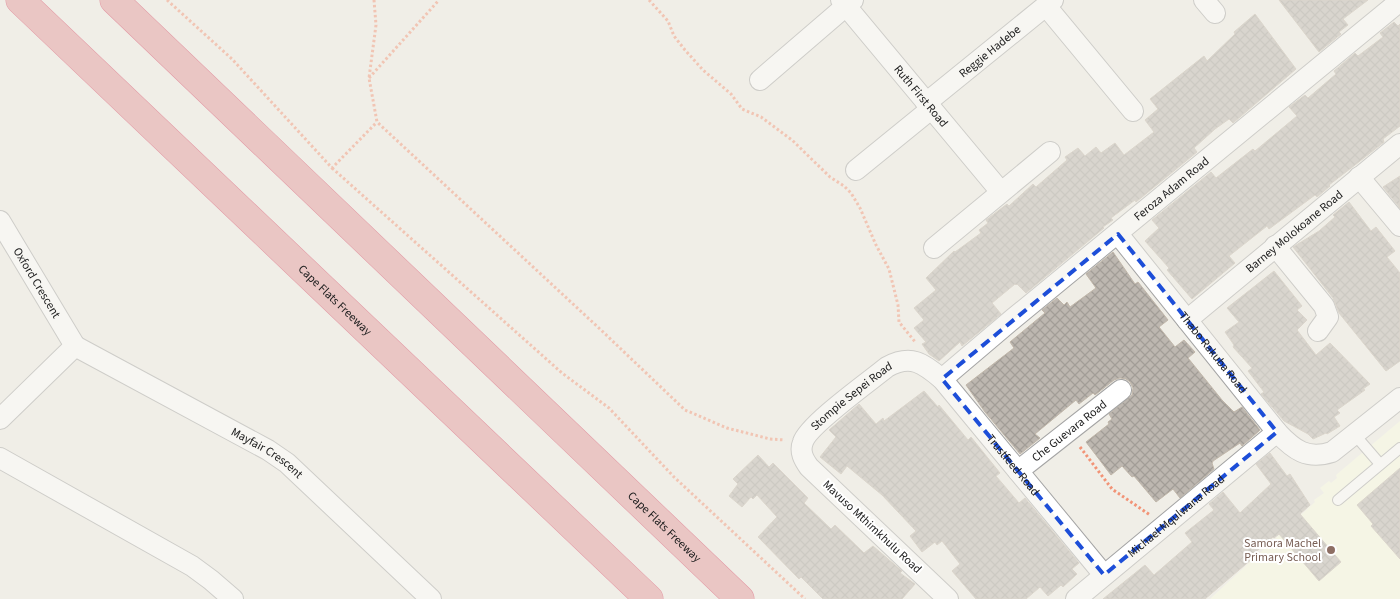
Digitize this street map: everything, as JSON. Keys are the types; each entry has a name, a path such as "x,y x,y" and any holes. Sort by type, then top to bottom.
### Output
{"highway":[{"name":"Cape Flats Freeway","path":"20,0 649,599"},
{"name":"Cape Flats Freeway","path":"114,0 740,599"}],"street":[{"name":"Feroza Adam Road","path":"942,379 1400,1"},
{"path":"760,80 847,2"},
{"name":"Ruth First Road","path":"847,2 929,106 1001,192"},
{"path":"1050,3 1133,110"},
{"name":"Reggie Hadebe","path":"856,170 1050,3"},
{"name":"Barney Molokoane Road","path":"1187,320 1400,144"},
{"path":"934,248 1050,152"},
{"path":"1359,178 1400,226"},
{"name":"Oxford Crescent","path":"0,221 75,346"},
{"name":"Thabo Rakuba Road","path":"1118,234 1287,443 1298,451 1320,456 1332,452 1355,435"},
{"path":"1275,246 1324,306 1328,317 1325,324 1318,331"},
{"path":"0,419 75,346"},
{"name":"Mayfair Crescent","path":"75,346 268,450 287,463 431,599"},
{"name":"Trustfeed Road","path":"918,355 925,366 942,379 1104,576"},
{"name":"Stompie Sepei Road","path":"802,446 808,433 816,424 887,367 918,355"},
{"name":"Che Guevara Road","path":"1018,471 1121,390"},
{"path":"1355,435 1400,398"},
{"name":"Michael Mqulwana Road","path":"1076,599 1277,432"},
{"name":"Mavuso Mthimkhulu Road","path":"802,446 803,459 809,467 948,599"},
{"path":"0,458 192,566 233,599"}],"lane":[{"path":"1355,435 1380,464"},
{"path":"1338,500 1400,448"}],"path":[{"path":"167,0 232,59 332,168 562,373 609,408 674,477 805,599"},
{"path":"374,0 376,25 369,78 377,122 685,410 727,428 802,446"},
{"path":"369,78 439,0"},
{"path":"650,0 668,21 674,36 685,50 703,70 731,94 742,109 760,117 792,140 830,177 844,186 860,208 889,269 898,305 899,322 918,355"},
{"path":"332,168 377,122"},
{"path":"1068,431 1112,489 1165,525"}],"highlighted area":[{"path":"1118,234 1277,432 1104,575 942,379"}],"shaded area":[{"name":"Samora Machel Primary School","path":"1400,421 1400,599 1210,599 1315,502 1314,500 1324,493 1320,488 1337,478 1336,475"}],"building":[{"path":"1279,0 1368,0 1343,19 1348,25 1339,32 1341,34 1319,52"},
{"path":"1255,14 1296,69 1233,123 1229,119 1215,129 1194,148 1197,152 1136,202 1135,200 1111,218 1113,220 1104,228 1026,293 1015,284 992,303 1001,314 962,346 960,342 939,361 929,354 922,344 926,342 914,328 924,320 914,308 936,290 926,278 954,251 981,233 979,230 988,223 986,220 1007,204 1009,206 1033,184 1036,187 1067,160 1065,157 1078,148 1085,156 1096,147 1101,153 1115,143 1124,155 1154,132 1145,120 1158,109 1150,99 1204,56 1207,61 1235,34 1234,32"},
{"path":"1394,22 1398,26 1400,24 1400,126 1383,139 1384,142 1329,185 1317,197 1315,195 1269,229 1267,226 1229,256 1235,263 1192,299 1167,270 1169,268 1145,241 1159,228 1152,220 1211,172 1216,178 1253,149 1255,151 1297,116 1289,107 1305,95 1308,98 1336,74 1334,71 1355,53 1358,56 1383,37 1380,33"},
{"path":"1400,176 1400,208 1383,187"},
{"path":"1349,202 1371,231 1376,227 1395,251 1387,257 1400,273 1400,361 1386,371 1339,313 1333,298 1293,247 1319,231 1335,217 1333,215"},
{"path":"1113,252 1135,284 1138,282 1168,320 1159,327 1175,347 1184,340 1195,352 1188,358 1222,400 1234,412 1242,407 1260,430 1242,446 1240,443 1213,461 1214,469 1180,498 1173,489 1156,502 1134,476 1132,477 1122,466 1111,475 1086,442 1109,424 1108,422 1112,419 1109,414 1132,395 1133,388 1126,379 1114,380 1095,395 1093,393 1079,404 1076,400 1035,434 1040,438 1020,454 985,412 966,385 1014,348 1010,342 1045,313 1042,310 1057,298 1064,305 1067,302 1070,307 1096,288 1086,274"},
{"path":"1274,271 1302,306 1297,310 1307,320 1297,330 1316,355 1330,343 1370,384 1363,389 1365,390 1337,410 1340,413 1334,417 1340,426 1327,434 1313,439 1308,434 1284,421 1261,394 1264,392 1248,371 1252,368 1233,347 1234,345 1225,332 1239,322 1227,308"},
{"path":"924,391 938,407 939,405 968,440 971,437 1000,473 996,476 1019,503 1025,498 1079,563 1072,569 1077,574 1063,587 1061,585 1048,596 1040,587 1026,599 976,599 952,571 960,564 942,541 937,545 935,542 922,552 910,536 916,531 882,495 847,466 841,474 820,457 836,437 829,430 859,404 876,424 883,418 884,421"},
{"path":"1270,453 1287,476 1290,474 1310,505 1300,514 1341,562 1319,581 1279,534 1251,556 1253,558 1205,599 1103,599 1145,565 1154,575 1192,542 1185,533 1214,510 1209,504 1223,492 1240,513 1271,484 1256,464"},
{"path":"758,455 769,467 773,463 808,498 804,503 831,529 835,525 864,553 873,546 902,571 900,573 915,584 902,599 823,599 801,577 799,579 758,537 777,517 757,495 753,499 751,497 742,507 729,496 738,484 733,479"},
{"path":"1400,468 1400,559 1371,526 1373,524 1357,505"}],"place":[{"name":"Samora Machel Primary School","path":"1331,550"}]}
